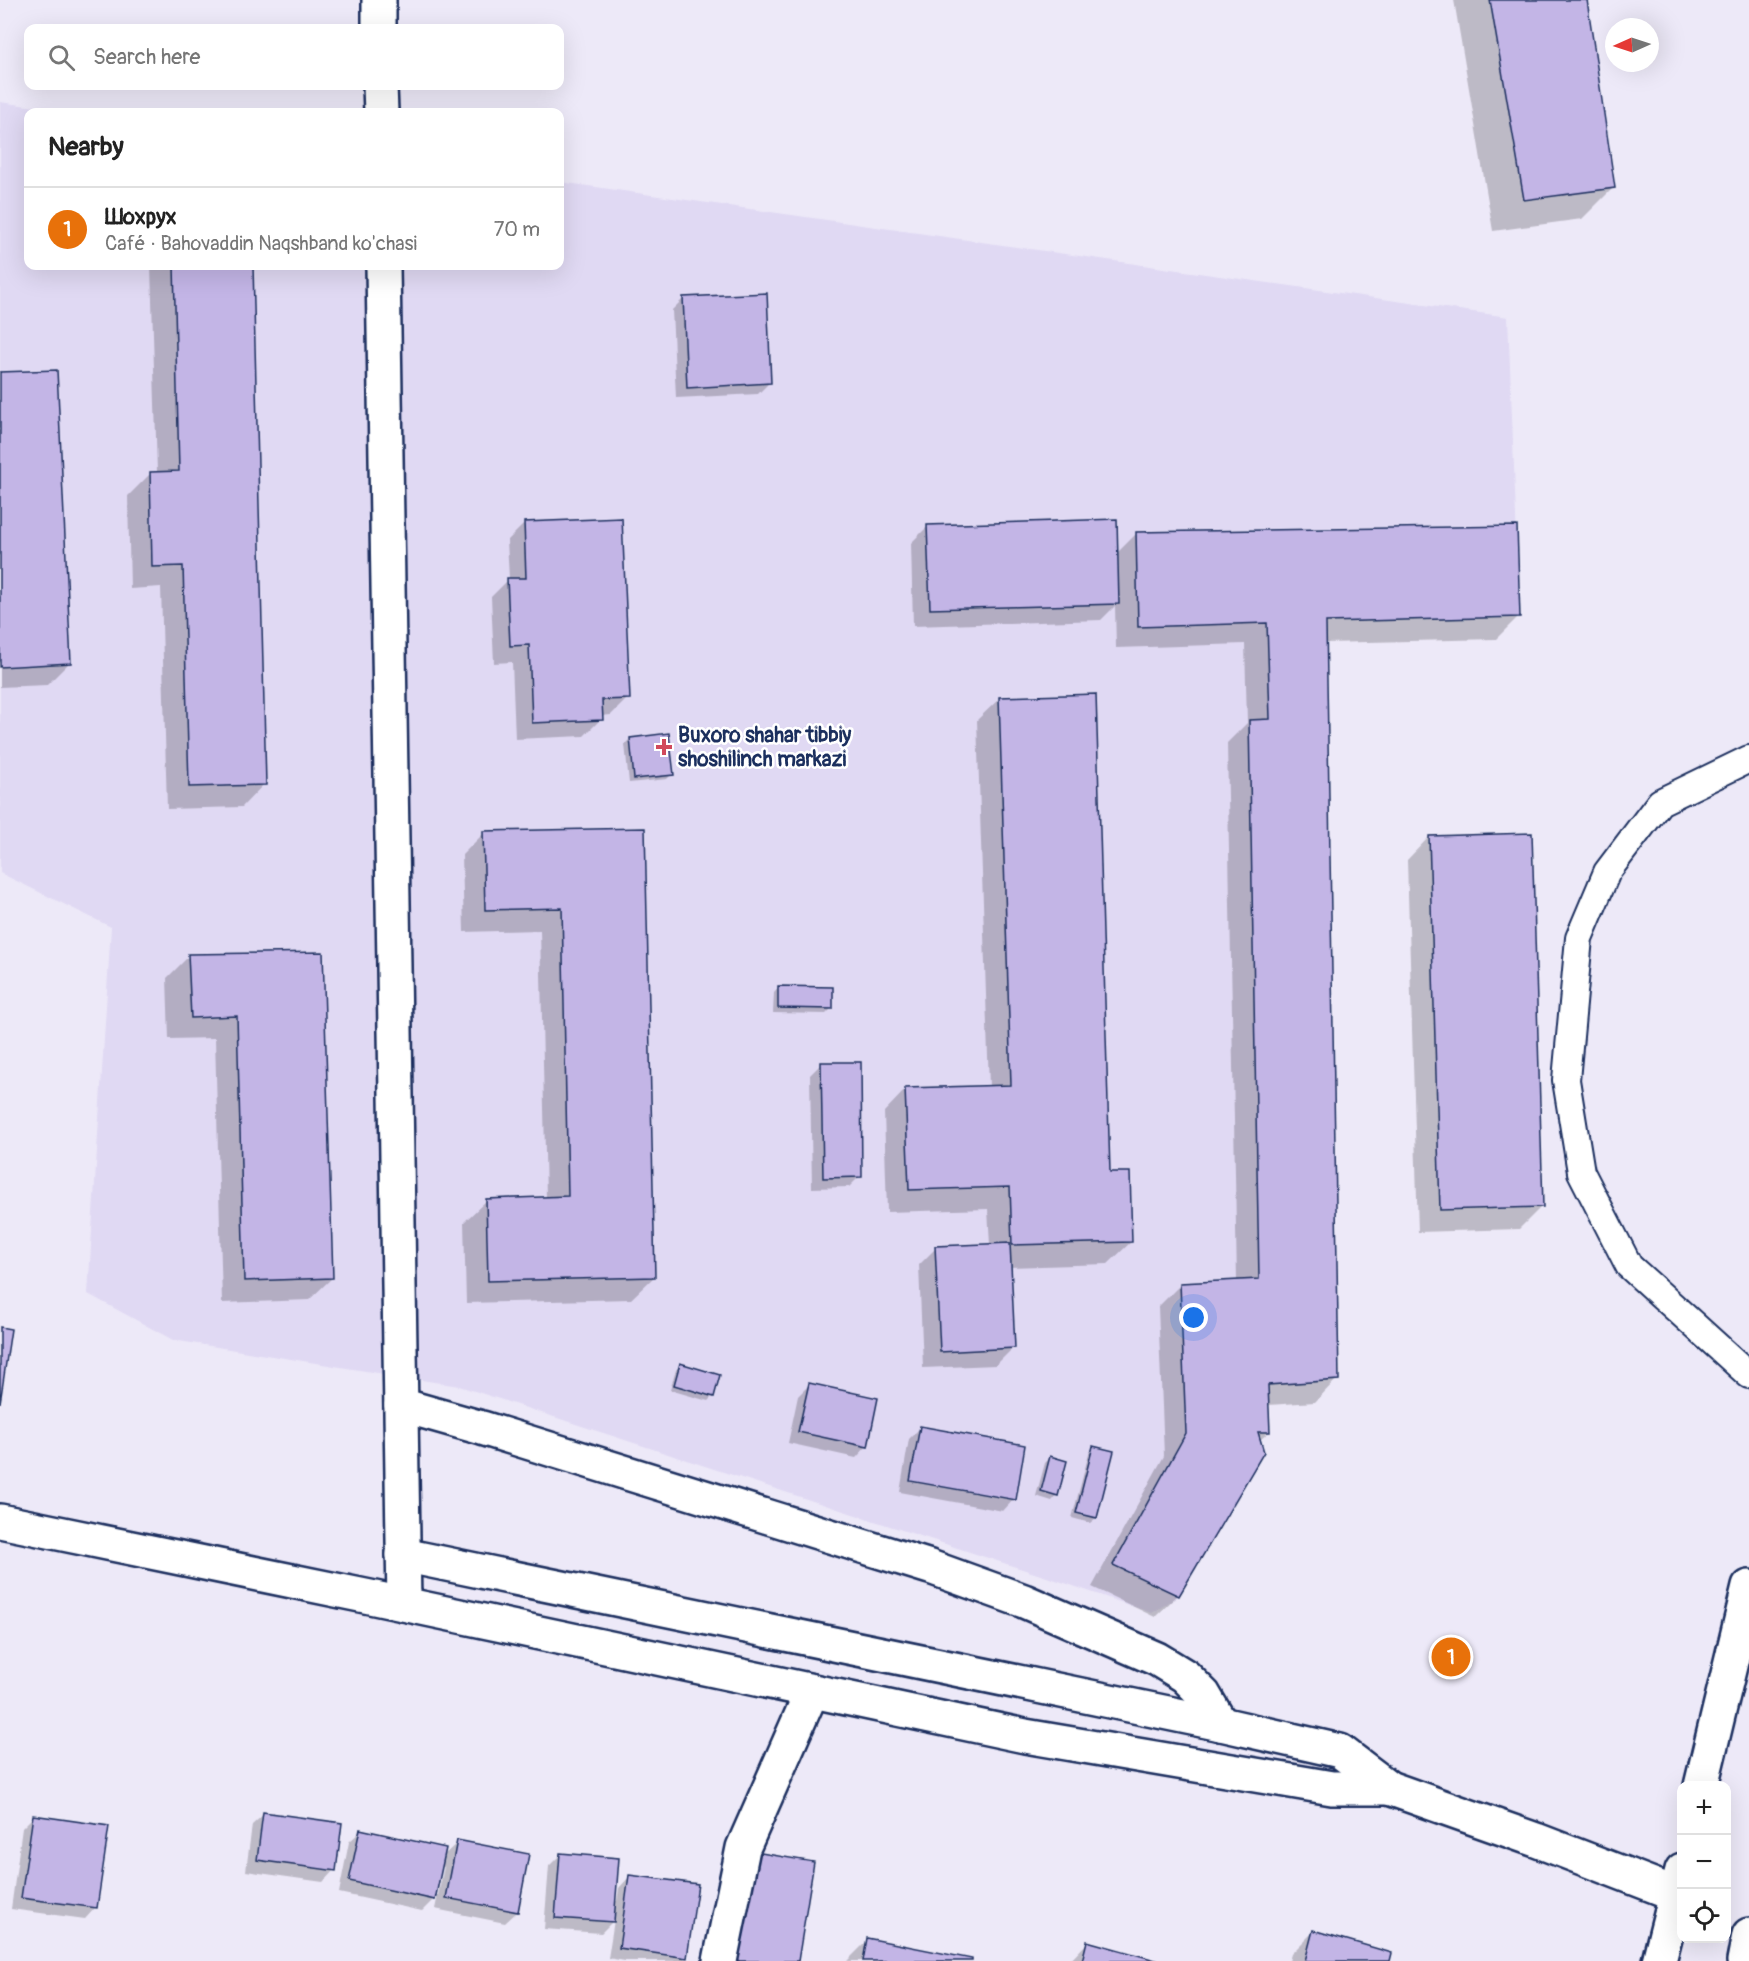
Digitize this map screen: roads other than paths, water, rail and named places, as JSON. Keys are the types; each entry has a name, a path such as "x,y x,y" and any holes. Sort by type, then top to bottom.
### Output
{"street":[{"path":"379,0 379,24"},
{"path":"380,90 381,108"},
{"path":"383,270 404,1604"},
{"path":"400,1405 482,1428 908,1560 1024,1601 1157,1659 1176,1670 1204,1695 1221,1724"},
{"path":"0,1521 1025,1736 1332,1788 1389,1788"},
{"path":"403,1555 1221,1724 1340,1751 1389,1788 1536,1840 1677,1881"},
{"path":"1702,1781 1749,1587"},
{"path":"720,1961 743,1848 812,1691"},
{"path":"1659,1961 1677,1889"},
{"path":"1744,1961 1749,1935"}],"lane":[{"path":"1749,759 1660,802 1607,872 1579,938 1566,1080 1581,1172 1629,1266 1749,1375"}],"place":[{"name":"Buxoro shahar tibbiy shoshilinch markazi","path":"664,747"},
{"name":"Шохрух","path":"1451,1657"}]}
